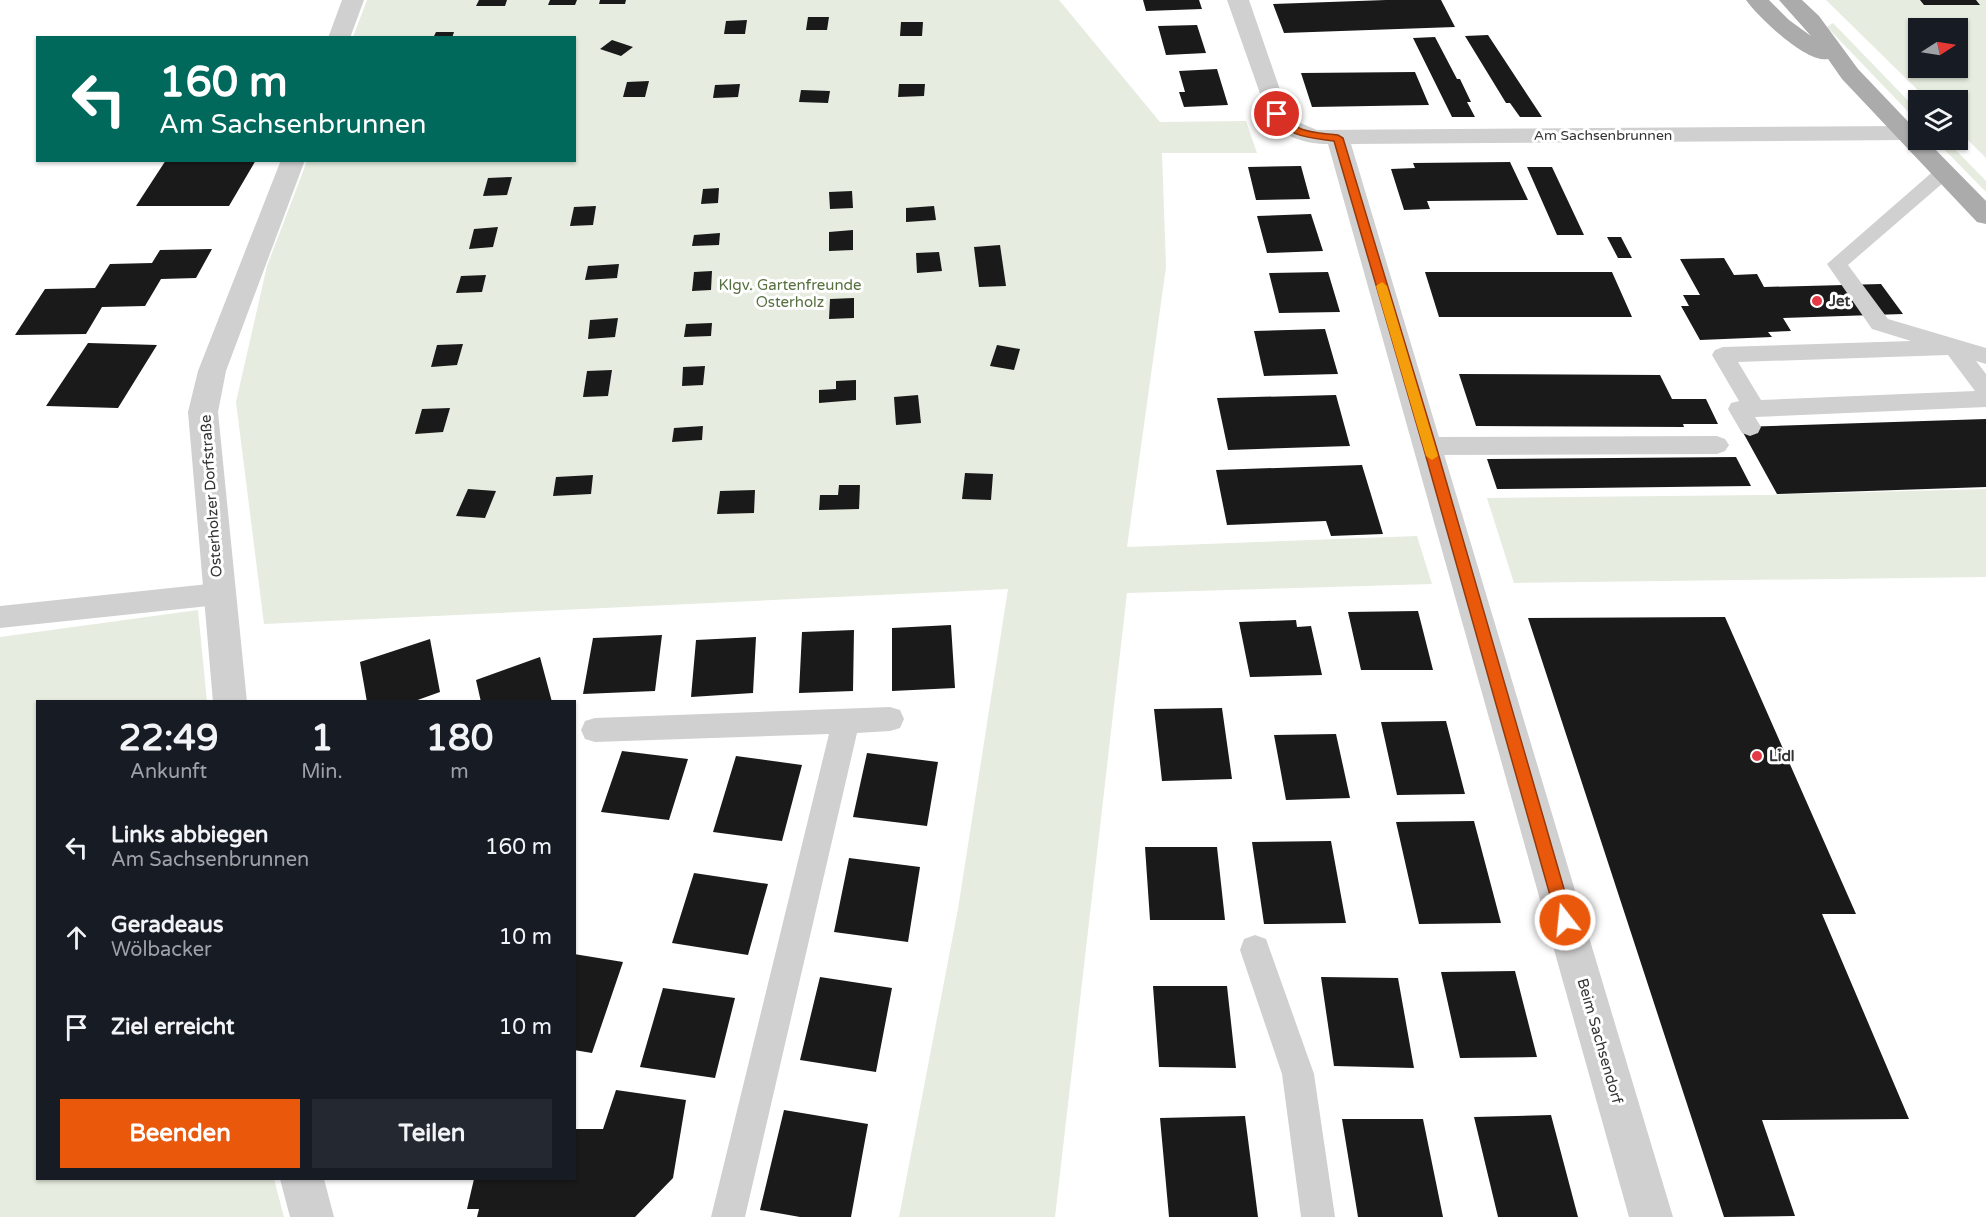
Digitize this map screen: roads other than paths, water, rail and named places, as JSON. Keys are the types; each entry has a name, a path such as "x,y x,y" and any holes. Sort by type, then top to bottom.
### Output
{"main road":[{"path":"1757,0 1781,25 1850,74"},
{"path":"1790,0 1811,21 1850,74 1986,216"}],"street":[{"path":"340,36 352,0"},
{"name":"Am Sachsenbrunnen","path":"1238,0 1277,114 1286,126 1300,133 1338,138 1906,133"},
{"name":"Beim Sachsendorf","path":"1338,138 1430,446 1651,1217"},
{"name":"Osterholzer Dorfstraße","path":"230,700 218,594 203,412 212,371 292,162"},
{"path":"302,1180 312,1217"}],"lane":[{"path":"1944,172 1837,264 1880,324 1986,356"},
{"path":"1954,347 1986,390"},
{"path":"1954,347 1723,355 1752,418 1986,399"},
{"path":"1430,446 1717,445"},
{"path":"0,617 218,594"},
{"path":"595,730 890,718"},
{"path":"728,1217 846,721"},
{"path":"1255,950 1298,1074 1318,1217"}],"place":[{"name":"Jet","path":"1817,301"},
{"name":"Lidl","path":"1757,756"}],"park label":[{"name":"Klgv. Gartenfreunde Osterholz","path":"790,294"}]}
